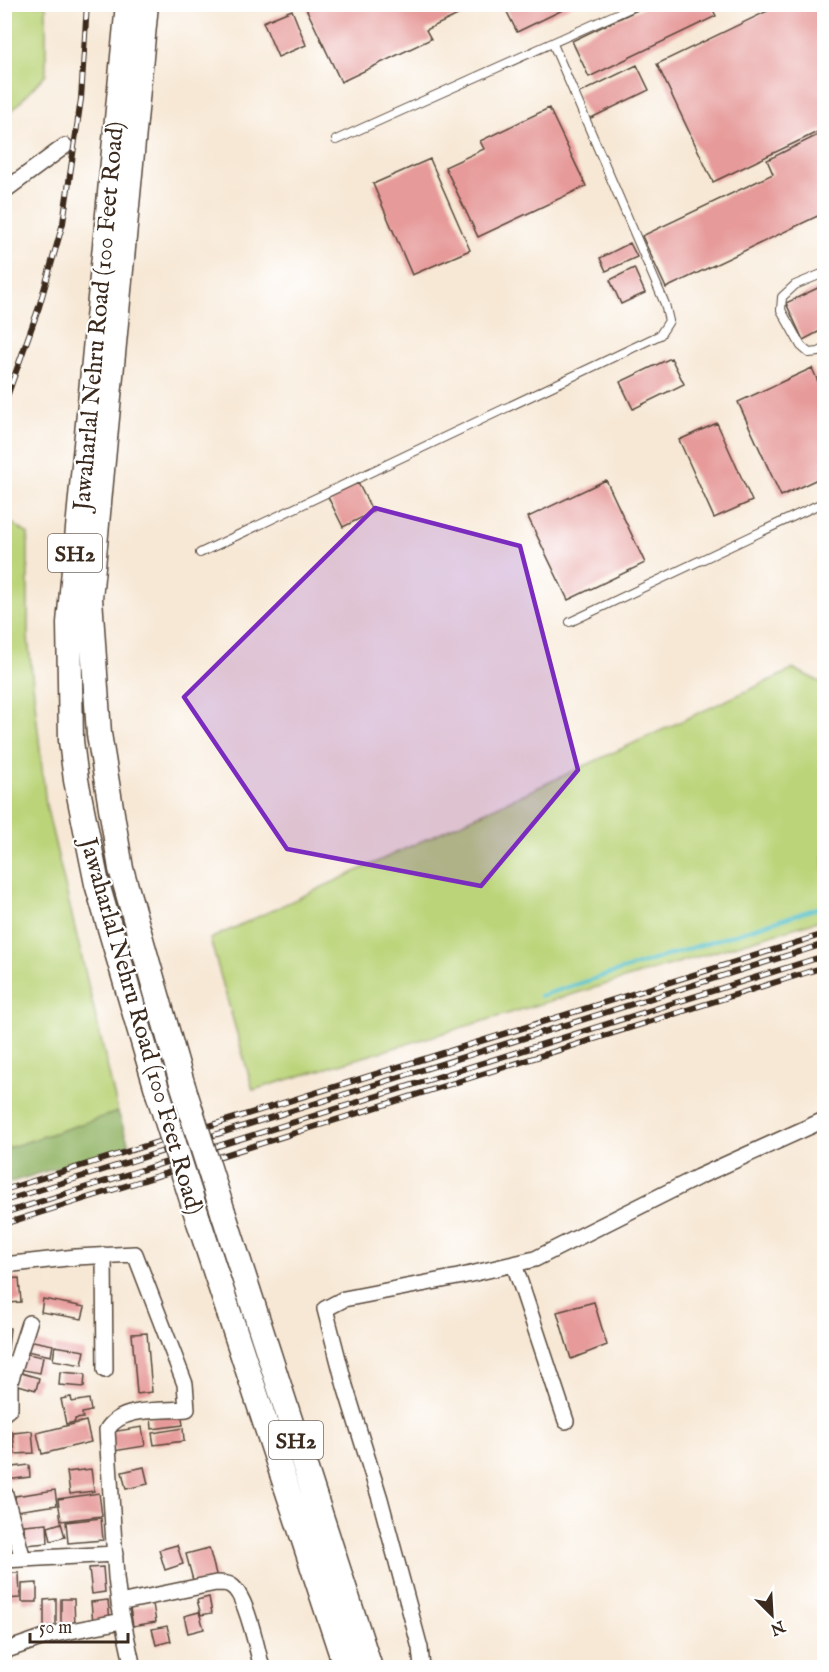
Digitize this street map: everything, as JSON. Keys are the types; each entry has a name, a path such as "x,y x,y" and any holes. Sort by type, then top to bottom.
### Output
{"main road":[{"name":"Jawaharlal Nehru Road (100 Feet Road)","path":"128,4 69,623 71,741 76,780 97,884 158,1093 346,1668"},
{"name":"Jawaharlal Nehru Road (100 Feet Road)","path":"146,4 90,598 99,734 121,869 182,1083 370,1668"}],"street":[{"path":"4,191 65,146"},
{"path":"422,1668 420,1648 380,1499 345,1386 325,1309 344,1299 458,1277 535,1259 698,1177 825,1120"},
{"path":"4,1265 135,1254 185,1384 187,1409 129,1413 111,1423 107,1430 119,1603 133,1668"},
{"path":"104,1255 105,1370"},
{"path":"514,1264 566,1421"},
{"path":"4,1413 10,1408 7,1381 28,1323"},
{"path":"5,1494 23,1559"},
{"path":"4,1560 115,1554"},
{"path":"119,1603 216,1582 231,1585 238,1592 247,1609 262,1668"},
{"path":"4,1651 50,1635 122,1621"}],"lane":[{"path":"336,140 639,4"},
{"path":"200,553 660,336 669,321 664,304 553,44"},
{"path":"825,273 795,285 782,297 781,310 801,346 809,353 825,349"},
{"path":"570,622 825,502"}],"highlighted area":[{"path":"375,508 520,546 578,770 481,886 287,849 184,697"}],"green space":[{"path":"5,4 46,5 46,74 5,118"},
{"path":"4,518 28,534 28,637 46,805 118,1112 5,1149"},
{"path":"794,669 824,684 824,919 253,1090 210,939"},
{"path":"118,1112 129,1145 5,1184 5,1149"}],"building":[{"path":"304,4 461,4 464,12 426,30 431,39 341,82"},
{"path":"503,4 575,4 517,32"},
{"path":"650,4 710,4 716,16 589,77 572,41"},
{"path":"782,4 824,4 824,129 713,182 657,64"},
{"path":"292,10 306,45 278,57 263,22"},
{"path":"637,65 649,90 589,119 577,94"},
{"path":"549,108 586,186 478,237 445,167 484,149 480,141"},
{"path":"824,132 824,213 666,288 642,236 773,174 767,160"},
{"path":"430,159 470,250 412,275 373,184"},
{"path":"630,243 637,257 606,271 600,258"},
{"path":"634,268 645,293 621,304 610,280"},
{"path":"824,285 824,329 803,340 786,303"},
{"path":"671,358 684,384 633,409 620,382"},
{"path":"812,368 824,395 824,476 781,496 738,402"},
{"path":"717,423 752,501 714,518 679,440"},
{"path":"606,480 645,563 568,600 528,517"},
{"path":"358,483 373,512 343,527 328,497"},
{"path":"19,1278 21,1302 8,1303 6,1279"},
{"path":"43,1299 85,1307 82,1319 41,1312"},
{"path":"594,1302 607,1345 571,1359 557,1312"},
{"path":"4,1327 10,1328 8,1349 4,1349"},
{"path":"147,1333 152,1392 137,1394 132,1334"},
{"path":"28,1340 53,1345 51,1356 26,1351"},
{"path":"55,1346 85,1351 82,1365 53,1360"},
{"path":"22,1353 43,1357 40,1373 18,1369"},
{"path":"18,1372 39,1378 36,1390 15,1384"},
{"path":"60,1372 85,1374 84,1387 59,1385"},
{"path":"71,1397 72,1402 89,1399 91,1411 82,1413 83,1418 66,1424 61,1399"},
{"path":"181,1413 183,1425 152,1429 151,1417"},
{"path":"86,1421 91,1442 42,1454 37,1433"},
{"path":"142,1427 145,1446 114,1451 111,1432"},
{"path":"183,1428 184,1441 154,1445 152,1433"},
{"path":"4,1431 11,1431 12,1453 4,1453"},
{"path":"32,1431 34,1453 15,1454 13,1433"},
{"path":"29,1465 30,1477 6,1480 5,1468"},
{"path":"144,1467 148,1484 126,1489 122,1472"},
{"path":"91,1469 94,1491 70,1494 67,1472"},
{"path":"55,1490 57,1505 16,1511 15,1496"},
{"path":"99,1493 102,1516 61,1521 58,1499"},
{"path":"101,1518 103,1540 68,1543 66,1522"},
{"path":"47,1523 48,1543 25,1545 24,1525"},
{"path":"61,1523 65,1537 51,1541 48,1527"},
{"path":"177,1545 183,1564 165,1570 159,1550"},
{"path":"209,1548 217,1578 194,1584 186,1554"},
{"path":"103,1567 105,1592 92,1594 89,1568"},
{"path":"4,1573 19,1573 20,1598 4,1599"},
{"path":"37,1583 37,1602 22,1602 22,1584"},
{"path":"209,1597 212,1613 201,1615 197,1600"},
{"path":"56,1599 56,1629 44,1629 44,1600"},
{"path":"61,1599 74,1599 75,1627 61,1627"},
{"path":"108,1600 110,1620 93,1622 91,1602"},
{"path":"153,1604 156,1622 133,1626 130,1608"},
{"path":"199,1612 204,1629 188,1633 184,1616"},
{"path":"167,1626 171,1641 156,1645 152,1629"}],"waterway":[{"path":"540,996 824,906"}],"railway":[{"path":"4,405 39,307 63,223 81,99 87,4"},
{"path":"4,1190 824,934"},
{"path":"4,1201 824,944"},
{"path":"4,1213 824,956"},
{"path":"4,1224 824,967"}]}
